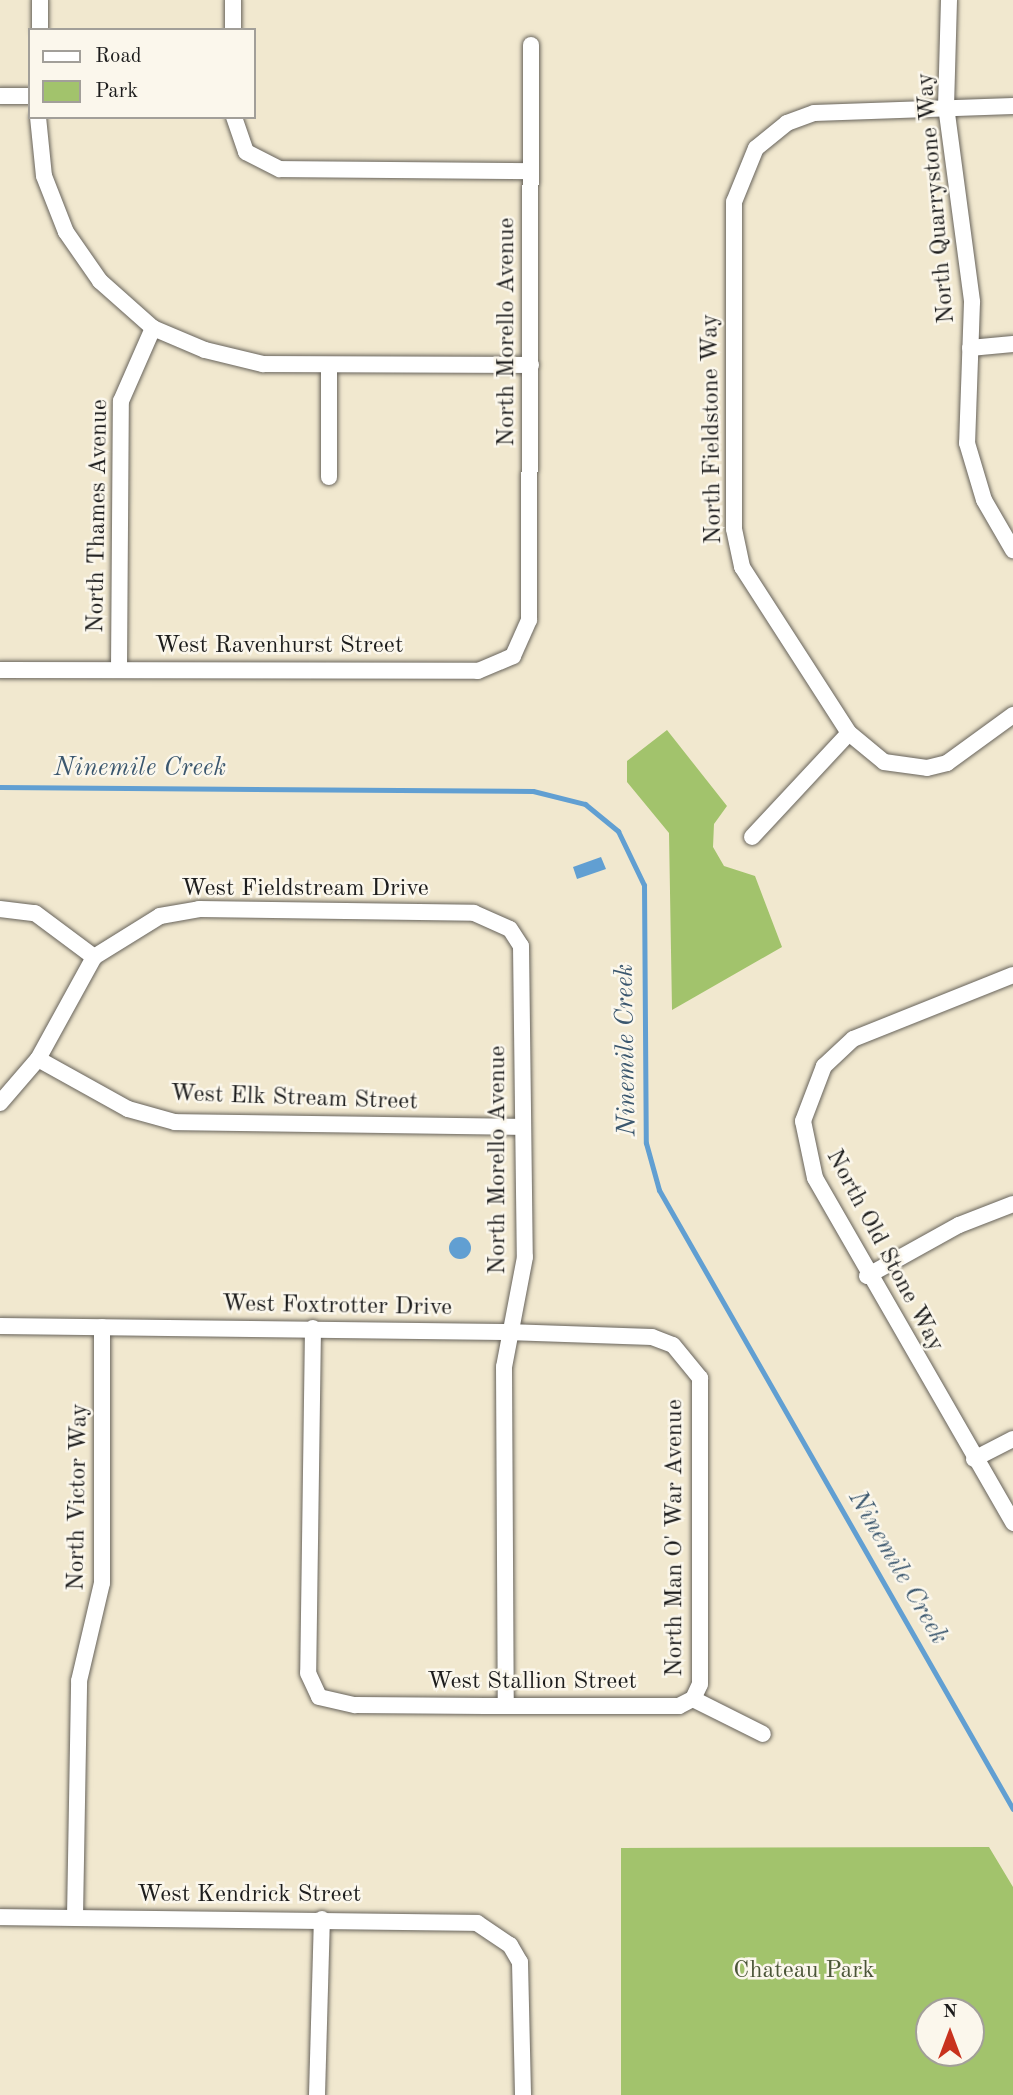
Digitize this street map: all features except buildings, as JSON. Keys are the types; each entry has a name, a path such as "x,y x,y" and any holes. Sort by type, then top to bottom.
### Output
{"street":[{"path":"40,0 40,28"},
{"path":"233,0 233,28"},
{"name":"North Quarrystone Way","path":"949,0 946,106 972,302 964,403 971,462 984,500 1013,550"},
{"name":"North Morello Avenue","path":"528,620 531,45"},
{"path":"0,96 28,96"},
{"name":"North Fieldstone Way","path":"1013,106 946,106 814,113 787,123 745,164 734,202 736,549 751,584 812,667 849,733 884,762 928,768 964,754 1013,715"},
{"path":"38,119 40,157 58,214 100,281 153,328 244,361 329,365 531,365"},
{"path":"235,119 246,152 280,169 531,171"},
{"name":"North Thames Avenue","path":"119,669 121,401 153,328"},
{"path":"970,348 1013,344"},
{"path":"328,478 329,365"},
{"name":"West Ravenhurst Street","path":"0,670 478,671 513,656 528,620"},
{"path":"752,838 849,733"},
{"path":"0,909 35,913 94,957"},
{"name":"West Fieldstream Drive","path":"0,1103 38,1059 94,957 141,923 199,909 493,918"},
{"name":"North Morello Avenue","path":"493,918 520,946 525,1257 521,1296 507,1332 506,1706"},
{"name":"North Old Stone Way","path":"1013,975 853,1039 814,1082 803,1121 808,1160 867,1276 1013,1523"},
{"name":"West Elk Stream Street","path":"38,1059 128,1109 176,1122 521,1127"},
{"path":"867,1276 959,1225 1013,1205"},
{"name":"West Foxtrotter Drive","path":"0,1326 507,1332 652,1337 673,1345"},
{"name":"North Victor Way","path":"75,1917 79,1681 102,1583 102,1327"},
{"name":"West Stallion Street","path":"313,1328 308,1672 319,1697 355,1705 506,1706 679,1706 694,1699"},
{"name":"North Man O' War Avenue","path":"673,1345 700,1378 700,1684 694,1699"},
{"path":"974,1459 1013,1439"},
{"path":"694,1699 763,1734"},
{"name":"West Kendrick Street","path":"0,1917 458,1920 495,1932 520,1962 524,1982 523,2095"},
{"path":"317,2095 322,1919"}],"green space":[{"path":"667,730 727,806 714,824 713,847 724,866 755,876 782,947 672,1010 669,833 627,782 627,761"},
{"name":"Chateau Park","path":"989,1847 1013,1887 1013,2095 621,2095 621,1848"}],"water":[{"path":"601,857 606,869 577,879 573,867"},
{"path":"460,1237 468,1240 471,1248 468,1256 460,1259 452,1256 449,1248 452,1240"}],"waterway":[{"name":"Ninemile Creek","path":"0,787 533,791 585,804 618,831 644,885 646,1143 659,1190 1013,1809"}]}
